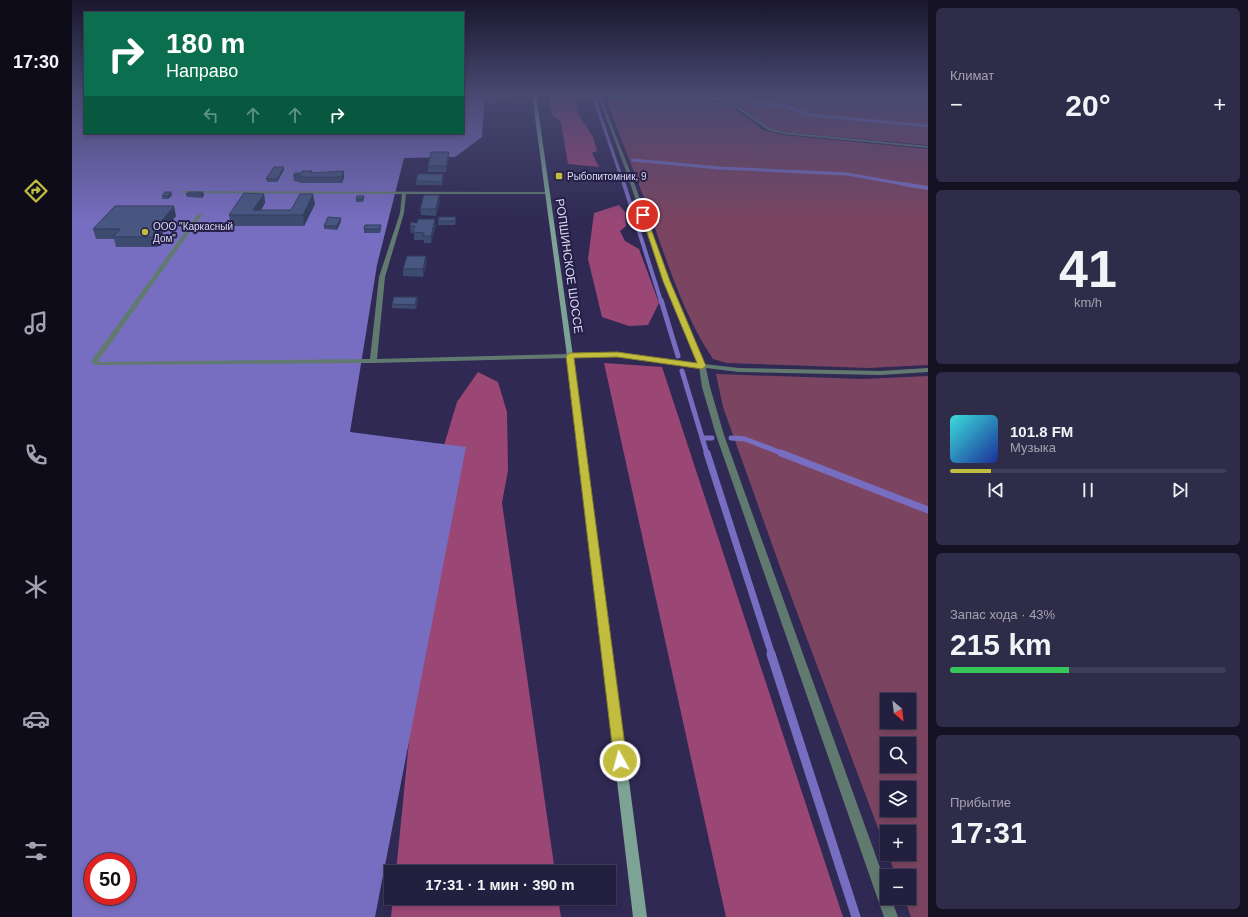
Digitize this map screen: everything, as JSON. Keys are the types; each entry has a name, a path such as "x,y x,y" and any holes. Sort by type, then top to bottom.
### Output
{"main road":[{"name":"РОПШИНСКОЕ ШОССЕ","path":"540,138 570,356 640,917"}],"street":[{"path":"615,138 666,281 702,366 720,435 891,917"},
{"path":"833,138 928,147"},
{"path":"183,192 547,193"},
{"path":"373,361 382,277 402,213 404,192"},
{"path":"200,215 94,361 97,364 373,361 617,355 740,370 872,373 928,370"}],"shaded area":[{"path":"72,138 481,138 455,157 404,158 377,265 350,432 466,447 375,917 72,917"},
{"path":"564,138 593,138 597,151 592,153 599,167 568,164"},
{"path":"621,138 812,138 928,149 928,365 868,368 727,363 713,359 702,341 682,301"},
{"path":"848,138 928,138 928,145"},
{"path":"619,205 625,212 626,226 620,231 625,241 639,249 659,303 648,325 629,326 602,317 588,259 594,213"},
{"path":"604,363 662,367 843,917 726,917"},
{"path":"478,372 498,382 507,412 508,470 502,503 554,865 397,865 431,520 439,462 457,402"},
{"path":"716,374 863,379 928,376 928,917 911,917 907,905 916,905 916,869 893,869 891,861 916,861 916,825 880,825 880,833 783,575 723,407"},
{"path":"392,905 559,905 561,917 391,917"}],"building":[{"path":"431,152 449,152 446,166 428,166"},
{"path":"274,167 284,167 277,179 266,179"},
{"path":"302,171 312,171 311,173 344,171 341,177 299,177 300,175 293,175 295,173 301,173"},
{"path":"418,174 443,174 442,182 416,181"},
{"path":"165,192 171,192 168,196 162,196"},
{"path":"189,192 203,192 201,194 186,194"},
{"path":"244,193 264,194 253,210 291,210 300,194 313,194 303,215 229,215"},
{"path":"424,195 439,195 436,209 420,209"},
{"path":"357,196 364,196 363,199 356,199"},
{"path":"115,206 174,206 155,229 161,229 154,237 113,237 120,229 93,229"},
{"path":"328,217 341,218 337,226 324,226"},
{"path":"439,217 456,217 455,221 438,221"},
{"path":"418,219 435,219 431,236 423,236 424,233 413,232 415,226 410,226 411,222 417,223"},
{"path":"365,225 381,225 380,229 364,229"},
{"path":"407,256 426,256 423,269 403,269"},
{"path":"394,297 417,297 415,305 392,304"}],"waterway":[{"path":"608,138 624,185"},
{"path":"633,160 719,168 847,174 907,185"},
{"path":"624,184 661,301"},
{"path":"907,185 928,188"},
{"path":"661,300 678,356"},
{"path":"682,371 702,438"},
{"path":"702,438 712,438"},
{"path":"702,438 707,454"},
{"path":"731,438 745,439 784,454"},
{"path":"707,453 772,655"},
{"path":"781,453 928,510"},
{"path":"771,654 856,917"}],"place":[{"name":"Рыбопитомник, 9","path":"559,176"},
{"name":"ООО \"Каркасный Дом\"","path":"145,232"}],"route":[{"path":"620,761 570,356 617,355 702,366 666,281 643,215"}]}
